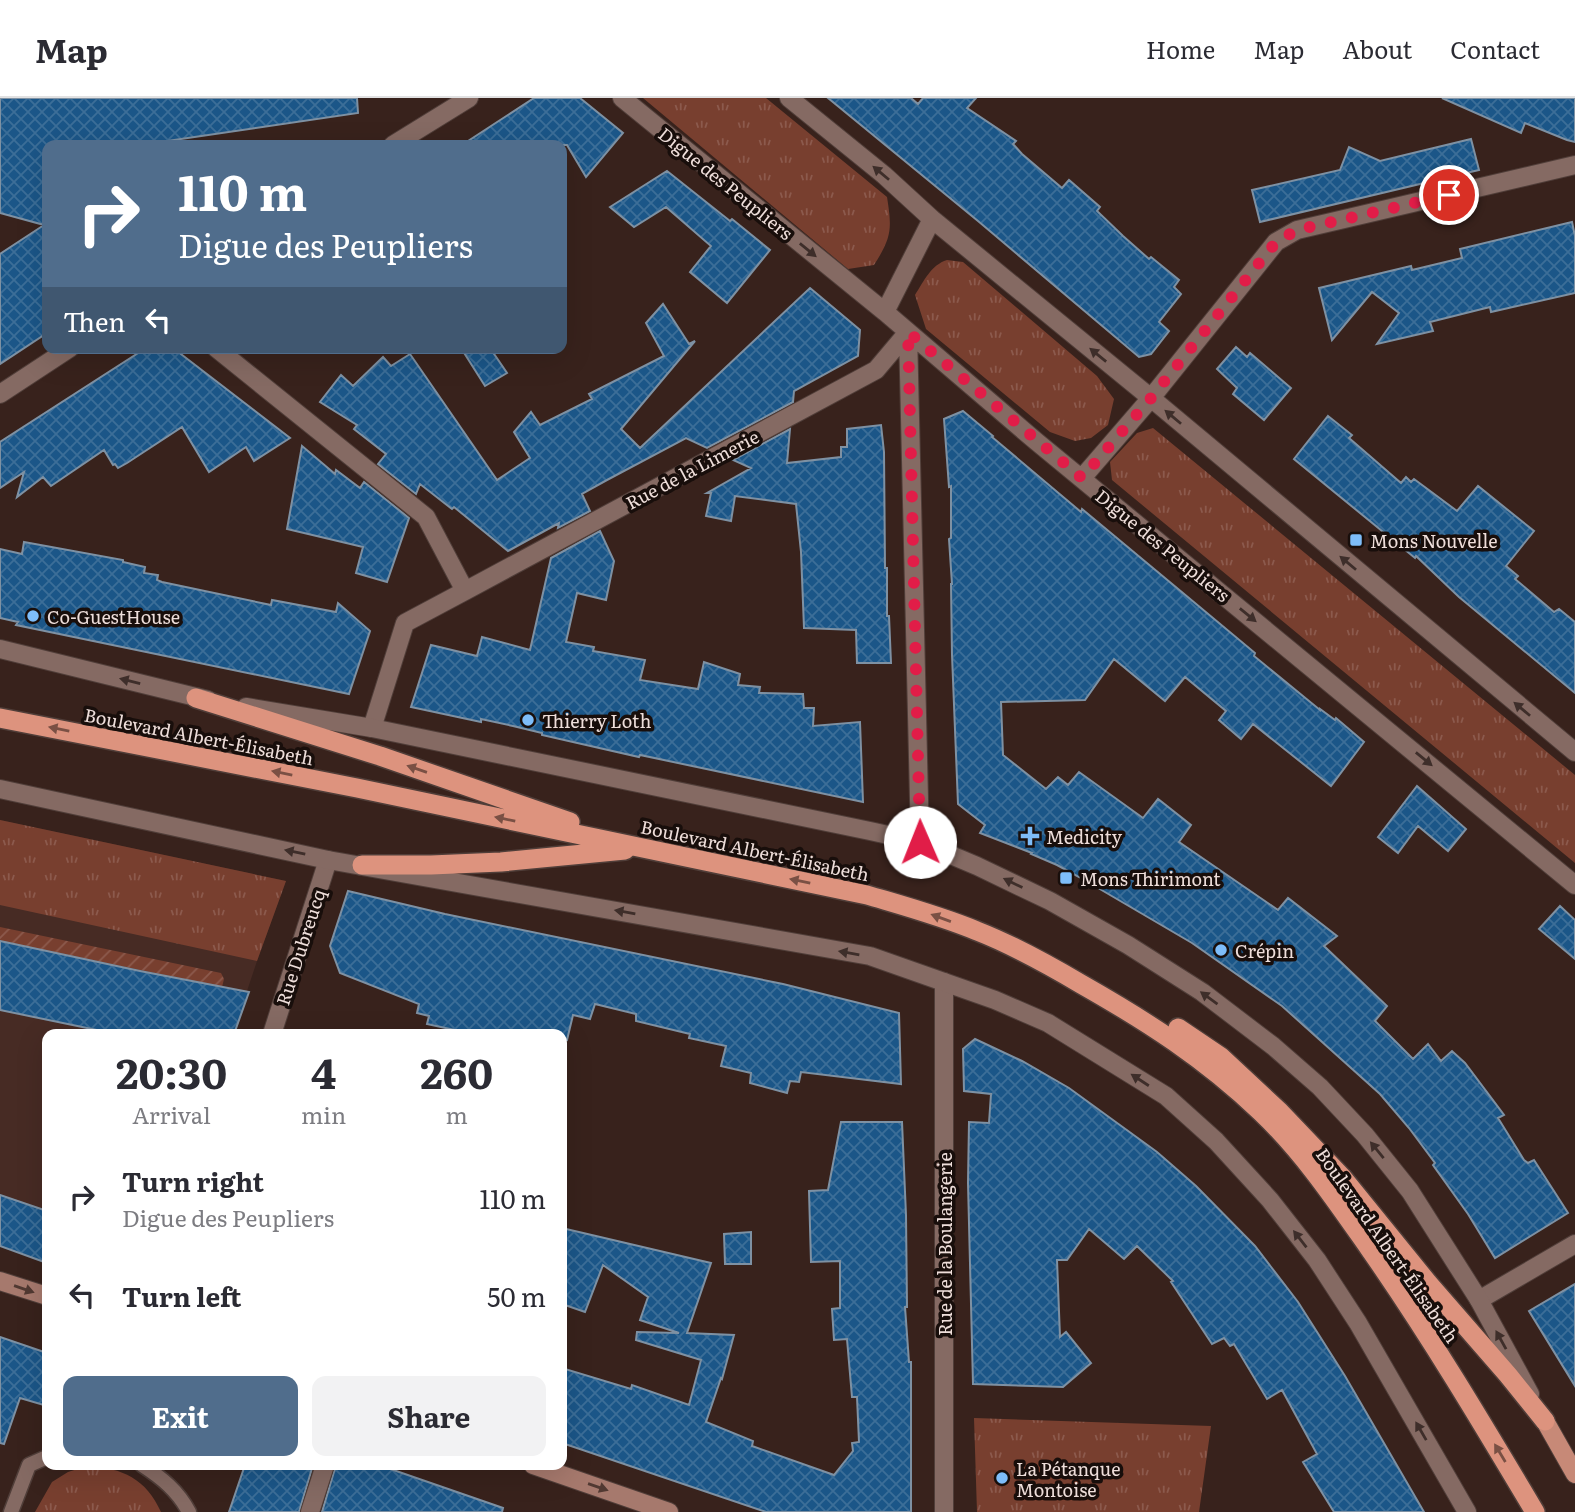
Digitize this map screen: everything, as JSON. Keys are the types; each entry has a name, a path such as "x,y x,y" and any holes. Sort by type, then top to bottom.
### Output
{"highway":[{"path":"196,698 380,756 643,848"},
{"name":"Boulevard Albert-Élisabeth","path":"0,718 356,788 867,895 966,927 1027,953 1138,1016 1174,1040 1225,1080 1298,1152 1331,1193 1400,1292 1535,1512"},
{"path":"362,864 501,862 643,848"},
{"path":"1027,953 1140,1006 1221,1057 1280,1112 1342,1177 1545,1421"}],"main road":[{"path":"0,1281 42,1294"},
{"path":"1545,1421 1575,1474"},
{"path":"547,1470 669,1512"}],"street":[{"path":"401,140 469,98"},
{"name":"Digue des Peupliers","path":"622,98 885,312 1575,884"},
{"path":"789,98 1575,752"},
{"path":"1082,478 1151,398 1276,242 1297,230 1575,166"},
{"path":"885,312 932,219"},
{"path":"908,332 920,842"},
{"name":"Rue de la Limerie","path":"372,728 405,622 876,370 908,332"},
{"path":"0,394 62,354"},
{"path":"223,354 426,517 465,591"},
{"name":"Boulevard Albert-Élisabeth","path":"0,649 196,698 372,728 920,842 1040,896 1117,939 1202,992 1273,1046 1320,1087 1365,1135 1410,1191 1479,1300 1545,1421"},
{"path":"0,789 328,860 870,956 995,1000 1048,1023 1166,1096 1216,1141 1270,1200 1317,1260 1396,1386 1467,1512"},
{"name":"Rue Dubreucq","path":"274,1029 328,860"},
{"name":"Rue de la Boulangerie","path":"942,1510 944,982"},
{"path":"1479,1300 1575,1244"},
{"path":"310,1512 323,1470"}],"lane":[{"path":"10,1512 29,1465 42,1459"},
{"path":"150,1470 175,1491 189,1512"}],"shaded area":[{"path":"0,820 286,881 257,961 237,1029 42,1029 42,1261 0,1246"}],"green space":[{"path":"643,98 766,98 887,197 889,232 874,265 848,269"},
{"path":"947,260 963,262 1097,376 1114,399 1108,425 1091,438 1075,441 1050,432 926,329 915,295 932,270"},
{"path":"1153,428 1575,775 1575,863 1112,480 1110,462 1137,433"},
{"path":"0,820 286,881 257,961 0,905"},
{"path":"0,927 221,973 224,979 222,987 0,941"},
{"path":"974,1418 1211,1426 1199,1512 977,1512"},
{"path":"113,1470 130,1476 148,1490 161,1512 35,1512 52,1482 68,1472"}],"building":[{"path":"0,98 357,98 358,113 174,140 42,140 42,224 0,213"},
{"path":"534,98 580,98 623,133 586,177 567,145 567,140 470,140"},
{"path":"828,98 911,98 918,104 923,98 976,98 967,108 1016,141 1013,144 1022,154 1062,188 1069,180 1100,207 1097,211 1123,236 1179,280 1174,287 1181,294 1159,322 1169,331 1151,354 1139,357"},
{"path":"1442,98 1575,98 1575,142 1525,123 1521,133"},
{"path":"1471,139 1479,170 1260,222 1252,190 1340,170 1349,147 1380,161"},
{"path":"667,171 770,250 727,303 690,272 711,246 666,207 634,227 610,207"},
{"path":"1572,222 1575,236 1575,293 1491,312 1490,307 1430,322 1433,331 1377,344 1399,313 1372,292 1332,340 1319,288 1411,266 1412,270 1462,258 1460,249"},
{"path":"42,226 42,336 0,364 0,254"},
{"path":"810,288 860,330 858,356 794,391 793,402 707,448 686,438 607,480 582,494 590,511 558,528 559,523 508,551 454,507 452,509 420,484 416,494 378,464 386,454 354,429 357,425 320,402 341,375 353,386 383,357 391,366 410,354 497,480 530,458 514,432 531,412 540,425 592,399 589,394 664,356 646,323 663,304 689,344 695,341 621,429 640,448"},
{"path":"1236,347 1247,357 1250,353 1291,388 1264,420 1233,394 1237,388 1217,369"},
{"path":"137,354 181,354 290,438 254,461 246,447 209,472 182,427 118,468 113,465 104,450 51,486 43,477 17,497 24,472 0,488 0,442"},
{"path":"465,354 494,354 507,373 485,386"},
{"path":"963,411 1081,512 1082,509 1255,653 1254,656 1364,742 1331,786 1253,724 1241,739 1219,720 1226,711 1185,677 1165,701 1114,659 1085,700 1001,702 1003,755 1046,789 1058,777 1068,785 1079,772 1143,818 1158,799 1191,825 1179,842 1278,910 1288,898 1337,936 1324,946 1387,1006 1375,1021 1413,1059 1428,1044 1441,1061 1452,1051 1465,1063 1504,1115 1498,1118 1524,1160 1528,1163 1534,1160 1568,1213 1495,1258 1433,1165 1435,1163 1409,1128 1380,1094 1282,1006 1192,943 1081,878 1032,853 980,833 985,825 958,804 949,539 951,486 949,487 944,419"},
{"path":"1328,416 1352,435 1349,438 1401,483 1406,477 1411,482 1414,479 1457,511 1478,486 1534,531 1506,566 1518,576 1515,579 1554,612 1559,609 1575,622 1575,693 1459,597 1416,556 1415,558 1294,459"},
{"path":"881,425 891,663 857,663 856,630 804,628 796,504 735,496 731,521 706,516 711,493 707,493 751,468 733,460 790,429 787,463 841,457 841,447 847,447 847,429"},
{"path":"302,446 335,474 336,470 360,488 364,482 409,518 387,582 356,573 363,547 287,529"},
{"path":"600,531 614,561 606,600 577,593 566,642 594,647 593,651 645,660 640,680 698,689 704,662 740,674 738,685 760,687 759,693 803,694 804,708 814,708 813,726 860,722 863,802 640,755 639,757 481,719 481,722 411,707 431,645 477,656 482,637 530,650 551,558"},
{"path":"24,542 123,560 145,567 144,573 158,575 157,580 162,582 271,605 272,600 336,612 338,603 370,631 349,694 16,625 18,622 0,618 0,549 22,554"},
{"path":"1417,786 1466,829 1448,851 1418,826 1398,853 1378,837"},
{"path":"348,891 445,914 783,984 899,1013 901,1084 801,1072 799,1082 790,1081 787,1093 750,1083 751,1073 721,1066 726,1046 689,1038 690,1034 636,1021 636,1014 595,1004 590,1019 573,1015 567,1040 567,1029 450,1029 427,1024 429,1016 417,1013 419,1004 340,973 330,946"},
{"path":"1560,906 1575,920 1575,959 1539,929"},
{"path":"0,941 249,992 236,1029 92,1029 0,1010"},
{"path":"975,1039 1022,1061 1069,1088 1157,1152 1196,1186 1255,1246 1298,1302 1345,1376 1424,1512 1334,1512 1303,1462 1317,1454 1282,1390 1267,1399 1234,1344 1230,1346 1224,1338 1212,1344 1171,1282 1173,1281 1137,1246 1124,1259 1089,1229 1067,1260 1057,1260 1060,1337 1066,1332 1091,1363 1063,1387 973,1384 969,1122 989,1123 991,1094 964,1091 963,1049"},
{"path":"841,1122 902,1122 906,1215 905,1307 911,1362 911,1512 766,1512 567,1445 567,1370 631,1389 632,1385 689,1405 701,1360 636,1340 637,1332 679,1333 640,1320 648,1297 603,1265 585,1312 567,1306 567,1229 711,1263 687,1333 734,1335 706,1422 753,1441 752,1446 834,1475 853,1451 852,1443 859,1442 857,1397 852,1397 847,1339 834,1340 832,1309 840,1308 840,1261 811,1262 809,1191 828,1190"},
{"path":"0,1195 42,1209 42,1261 0,1246"},
{"path":"751,1232 751,1264 725,1264 724,1234"},
{"path":"1575,1284 1575,1386 1529,1311"},
{"path":"0,1337 42,1351 42,1405 20,1398 4,1444 0,1443"},
{"path":"243,1470 312,1470 299,1512 229,1512"},
{"path":"335,1470 393,1470 503,1508 502,1512 322,1512"}],"place":[{"name":"Mons Nouvelle","path":"1356,540"},
{"name":"Co-GuestHouse","path":"33,616"},
{"name":"Thierry Loth","path":"528,720"},
{"name":"Medicity","path":"1030,836"},
{"name":"Mons Thirimont","path":"1066,878"},
{"name":"Crépin","path":"1221,950"},
{"name":"La Pétanque Montoise","path":"1002,1478"}],"route":[{"path":"920,842 908,332 1082,478 1151,398 1276,242 1297,230 1449,195"}]}
